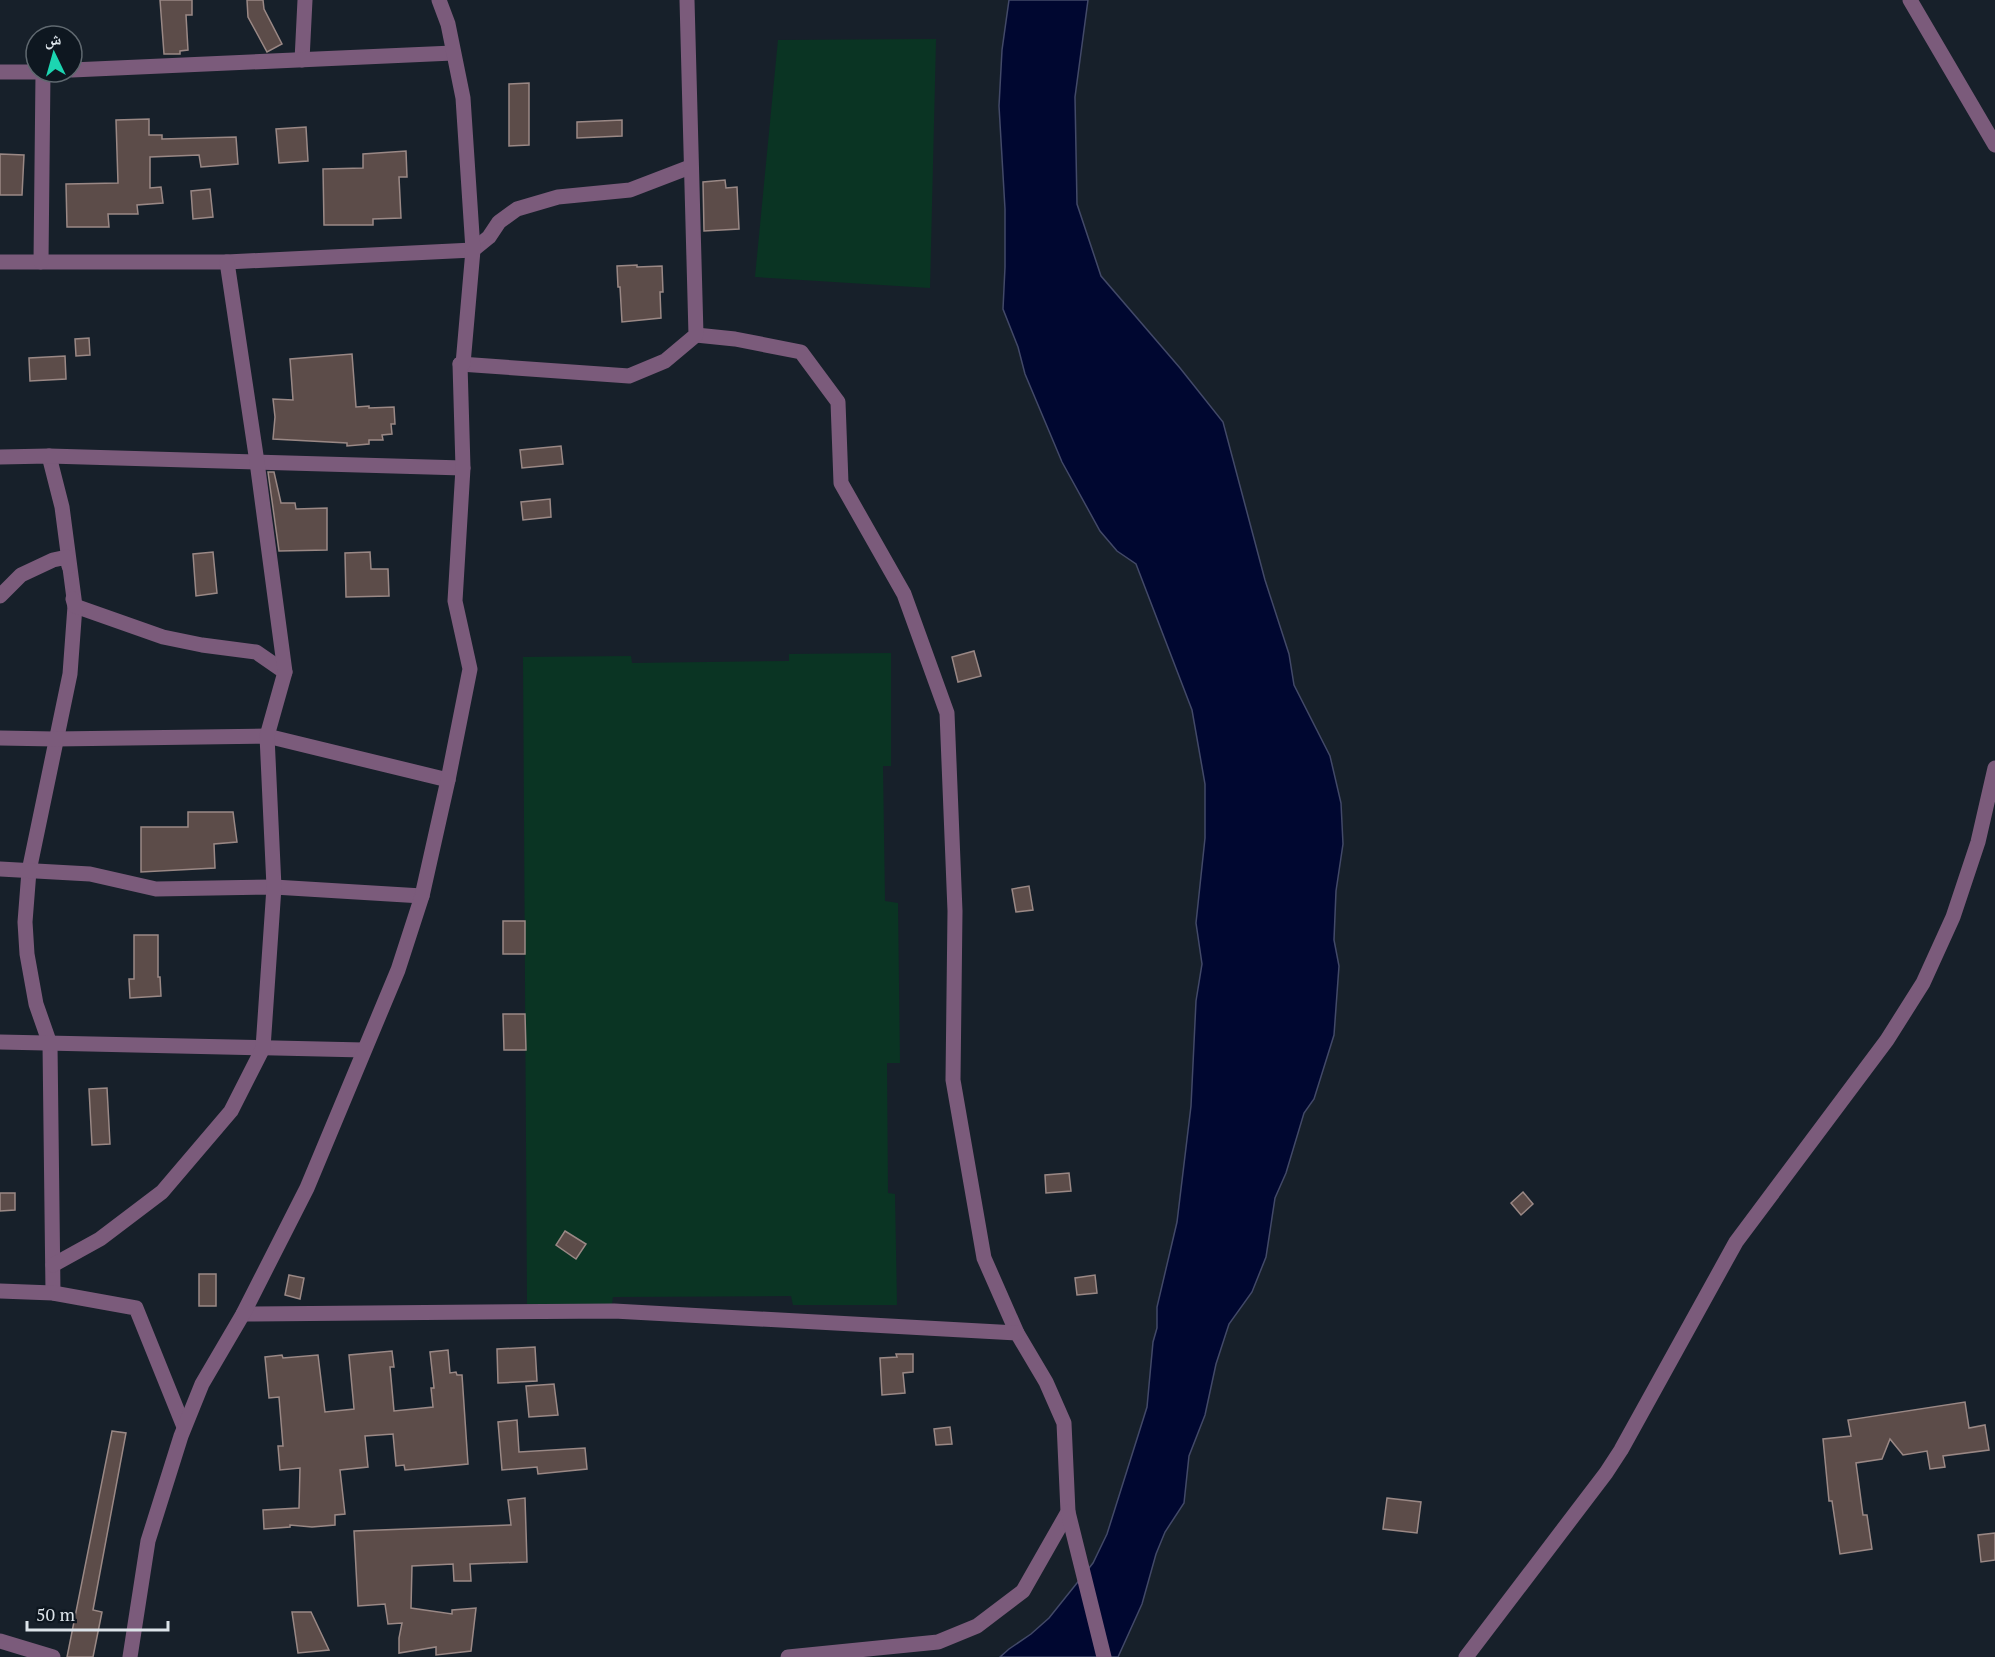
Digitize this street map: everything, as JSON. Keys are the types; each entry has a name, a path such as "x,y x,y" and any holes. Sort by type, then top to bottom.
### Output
{"street":[{"path":"302,60 305,0"},
{"path":"130,1657 148,1541 184,1427 202,1384 243,1314 307,1188 398,970 422,896 470,669 455,601 462,468 460,364 463,364 473,250 463,98 448,24 439,0"},
{"path":"687,0 696,335"},
{"path":"1910,0 1995,146"},
{"path":"84,69 453,53"},
{"path":"0,72 24,72"},
{"path":"41,262 43,84"},
{"path":"0,262 227,262 473,250 489,237 499,222 517,209 558,197 630,190 690,167"},
{"path":"53,1266 100,1239 162,1192 231,1111 263,1048 274,887 267,736 285,672 227,262"},
{"path":"460,364 629,376 665,361 696,335 735,339 801,352 838,402 841,483 904,594 947,713 955,911 953,1080 984,1258 1017,1334 1046,1382 1064,1423 1068,1512 1104,1657"},
{"path":"0,457 49,456 462,468"},
{"path":"49,456 62,507 75,606 70,674 29,871 25,922 27,954 36,1004 50,1044 53,1293"},
{"path":"0,596 21,574 53,560 68,557 75,606"},
{"path":"75,606 163,637 256,652 285,672"},
{"path":"0,738 267,736 448,780"},
{"path":"1466,1657 1606,1473 1736,1242 1887,1040 1923,983 1953,917 1978,842 1995,768"},
{"path":"0,869 90,874 156,889 274,887 422,896"},
{"path":"0,1042 364,1050"},
{"path":"0,1291 53,1293 136,1308 184,1427"},
{"path":"243,1314 614,1311 1017,1334"},
{"path":"788,1657 938,1642 977,1626 1023,1591 1068,1512"},
{"path":"0,1641 53,1657"}],"green space":[{"path":"936,39 930,288 755,277 778,40"},
{"path":"891,653 891,766 883,766 885,901 898,903 900,1063 887,1063 888,1193 895,1194 897,1305 793,1305 791,1296 613,1297 612,1304 527,1304 523,657 631,656 632,663 789,661 789,654"}],"water":[{"path":"1009,0 1088,0 1075,97 1077,204 1101,276 1223,422 1265,580 1289,654 1294,685 1330,756 1341,803 1343,844 1336,891 1334,940 1339,966 1334,1035 1314,1099 1304,1113 1286,1173 1275,1198 1266,1257 1252,1292 1229,1324 1216,1364 1205,1415 1189,1456 1184,1503 1165,1532 1156,1554 1142,1604 1118,1657 1000,1657 1049,1618 1093,1563 1107,1534 1147,1407 1153,1342 1157,1328 1157,1307 1177,1222 1191,1106 1196,1001 1202,964 1196,923 1205,838 1205,784 1192,710 1136,564 1117,551 1100,531 1062,462 1025,374 1018,347 1003,309 1005,209 999,106 1002,50"}],"building":[{"path":"160,0 192,0 192,15 186,15 188,50 180,51 180,54 164,54"},
{"path":"247,0 263,0 264,9 282,44 267,52 248,17"},
{"path":"529,83 529,145 509,146 509,84"},
{"path":"149,119 149,135 162,135 162,139 236,137 238,164 201,167 199,155 150,157 150,188 161,187 163,203 137,205 138,214 108,214 109,227 67,227 66,184 118,183 116,120"},
{"path":"622,120 622,136 577,138 577,122"},
{"path":"306,127 308,161 279,163 276,129"},
{"path":"406,151 407,177 399,177 401,218 373,219 373,225 324,225 323,169 363,168 363,154"},
{"path":"0,154 24,155 22,195 0,195"},
{"path":"725,180 726,188 737,187 739,229 704,231 703,182"},
{"path":"210,189 213,217 193,219 191,191"},
{"path":"637,265 637,267 662,266 661,318 622,322 617,266"},
{"path":"89,338 90,355 76,356 75,339"},
{"path":"352,354 356,407 394,407 395,424 391,424 392,434 382,435 383,440 369,440 369,444 347,446 347,443 273,439 275,417 273,399 293,400 290,359"},
{"path":"65,356 66,379 30,381 29,358"},
{"path":"561,446 563,464 522,468 520,450"},
{"path":"268,472 274,472 281,503 295,503 296,509 327,508 327,550 279,551"},
{"path":"550,499 551,517 523,520 521,502"},
{"path":"213,552 217,593 196,596 193,554"},
{"path":"370,552 371,569 388,569 389,596 346,597 345,553"},
{"path":"974,651 981,676 958,682 952,657"},
{"path":"188,812 233,812 237,842 214,844 215,868 141,872 141,827 188,827"},
{"path":"1029,886 1033,910 1016,912 1012,889"},
{"path":"503,921 525,921 525,954 503,954"},
{"path":"134,935 158,935 158,977 160,977 161,996 130,998 129,979 134,979"},
{"path":"503,1014 525,1014 526,1050 504,1050"},
{"path":"107,1088 110,1144 92,1145 89,1089"},
{"path":"1069,1173 1071,1191 1046,1193 1045,1175"},
{"path":"1523,1192 1533,1204 1521,1215 1511,1203"},
{"path":"0,1193 15,1193 15,1210 0,1211"},
{"path":"565,1231 586,1244 576,1259 556,1245"},
{"path":"199,1274 216,1274 216,1306 199,1306"},
{"path":"289,1275 304,1278 300,1299 285,1295"},
{"path":"1095,1275 1097,1293 1077,1295 1075,1278"},
{"path":"535,1347 537,1381 498,1383 497,1349"},
{"path":"448,1350 450,1373 456,1372 457,1375 462,1375 468,1464 405,1470 404,1465 396,1466 393,1434 365,1436 368,1467 340,1470 345,1514 335,1515 335,1525 312,1527 290,1525 290,1527 264,1529 263,1510 299,1508 300,1468 280,1470 278,1446 283,1446 279,1397 269,1398 265,1357 318,1355 325,1412 354,1409 349,1355 392,1351 394,1367 390,1367 394,1411 433,1407 431,1388 434,1388 430,1352"},
{"path":"896,1354 913,1354 913,1372 903,1373 905,1393 882,1395 880,1358 897,1357"},
{"path":"554,1384 558,1415 529,1417 526,1386"},
{"path":"1965,1402 1969,1428 1985,1425 1989,1450 1943,1456 1945,1467 1930,1469 1927,1451 1903,1455 1890,1439 1882,1459 1856,1463 1863,1515 1867,1515 1872,1549 1840,1554 1832,1501 1829,1501 1823,1439 1851,1436 1848,1420"},
{"path":"517,1420 519,1452 585,1448 587,1469 538,1474 537,1467 502,1470 498,1422"},
{"path":"950,1427 952,1444 936,1445 934,1429"},
{"path":"112,1431 126,1433 93,1610 102,1612 93,1657 67,1657"},
{"path":"525,1498 527,1562 470,1564 471,1581 454,1581 453,1564 412,1566 411,1608 452,1614 452,1610 476,1608 471,1651 436,1655 436,1647 399,1653 402,1623 388,1624 385,1604 358,1606 354,1531 511,1525 508,1500"},
{"path":"1387,1498 1421,1502 1417,1533 1383,1529"},
{"path":"1995,1533 1995,1560 1981,1562 1978,1535"},
{"path":"292,1612 311,1612 329,1650 298,1653"}]}
